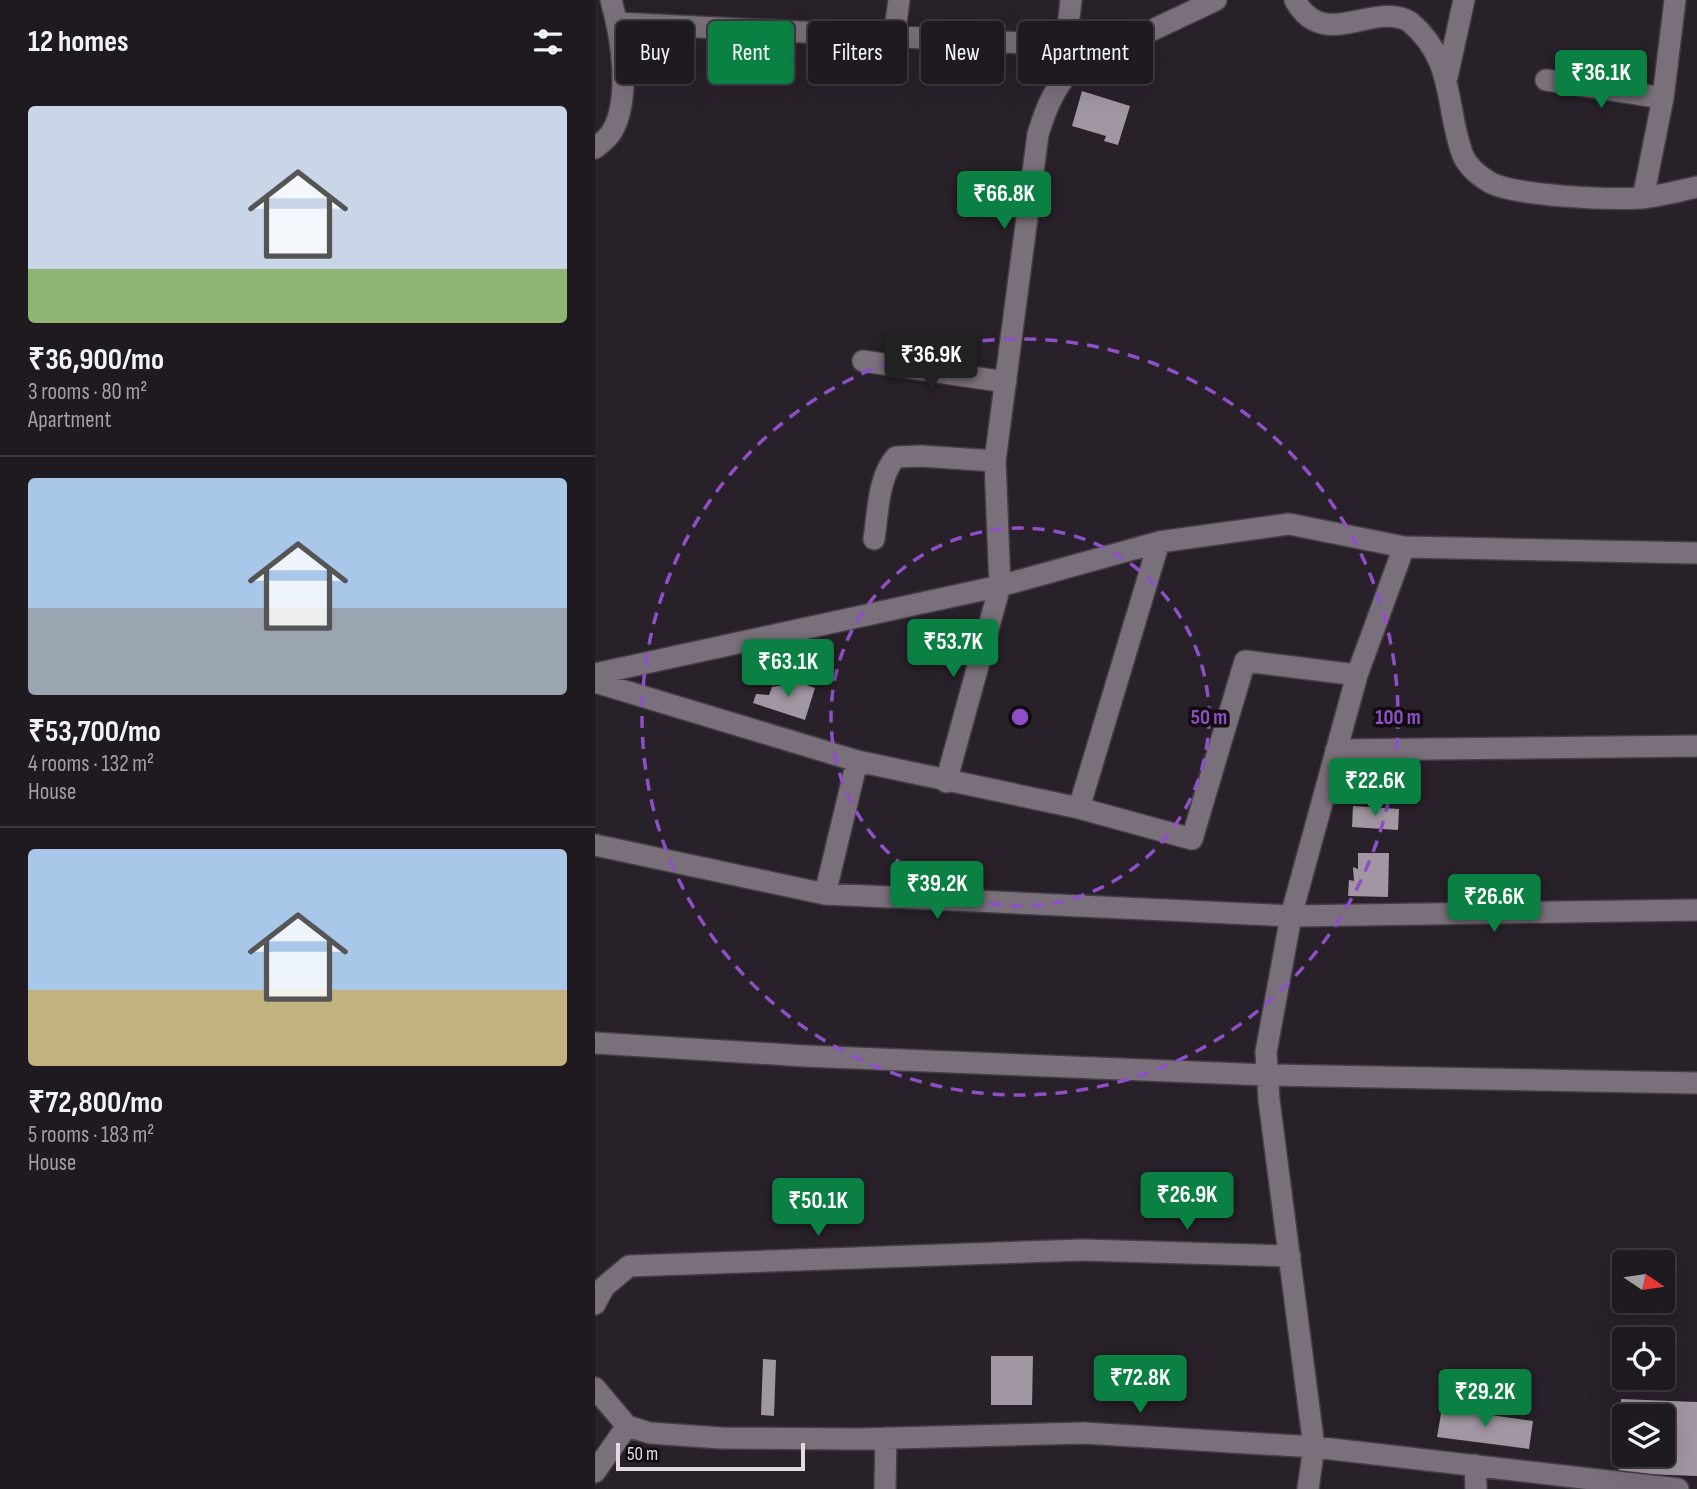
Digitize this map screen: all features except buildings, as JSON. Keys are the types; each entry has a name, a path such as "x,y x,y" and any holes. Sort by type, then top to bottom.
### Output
{"street":[{"path":"611,0 616,21"},
{"path":"896,21 899,0"},
{"path":"1069,21 1071,0"},
{"path":"1153,30 1216,0"},
{"path":"1295,0 1300,9 1318,22 1328,23 1379,13 1401,17 1429,43 1447,77 1462,153 1469,167 1486,180 1523,191 1643,198 1697,187"},
{"path":"1447,77 1464,0"},
{"path":"1643,198 1663,98 1675,0"},
{"path":"694,27 808,33"},
{"path":"907,38 1018,43"},
{"path":"1546,80 1663,98"},
{"path":"595,148 611,133 622,84"},
{"path":"946,782 1000,586 995,461 1038,134 1052,94 1060,84"},
{"path":"863,361 1006,382"},
{"path":"874,540 883,483 889,464 896,457 995,461"},
{"path":"595,674 1000,586 1159,542 1289,524 1404,547 1697,553"},
{"path":"1079,808 1159,542"},
{"path":"1308,1489 1314,1447 1266,1052 1291,915 1336,750 1357,676 1404,547"},
{"path":"595,682 857,761 946,782 1079,808 1192,839 1245,661 1357,676"},
{"path":"1336,750 1697,746"},
{"path":"825,894 857,761"},
{"path":"595,845 825,894 1291,915 1697,910"},
{"path":"595,1043 805,1056 1268,1075 1697,1083"},
{"path":"595,1304 604,1287 629,1266 1083,1250 1290,1256"},
{"path":"595,1387 627,1426 650,1433 721,1438 886,1438 1084,1433 1314,1447 1678,1489"},
{"path":"595,1472 627,1426"},
{"path":"885,1489 886,1438"},
{"path":"1475,1465 1476,1489"}]}
